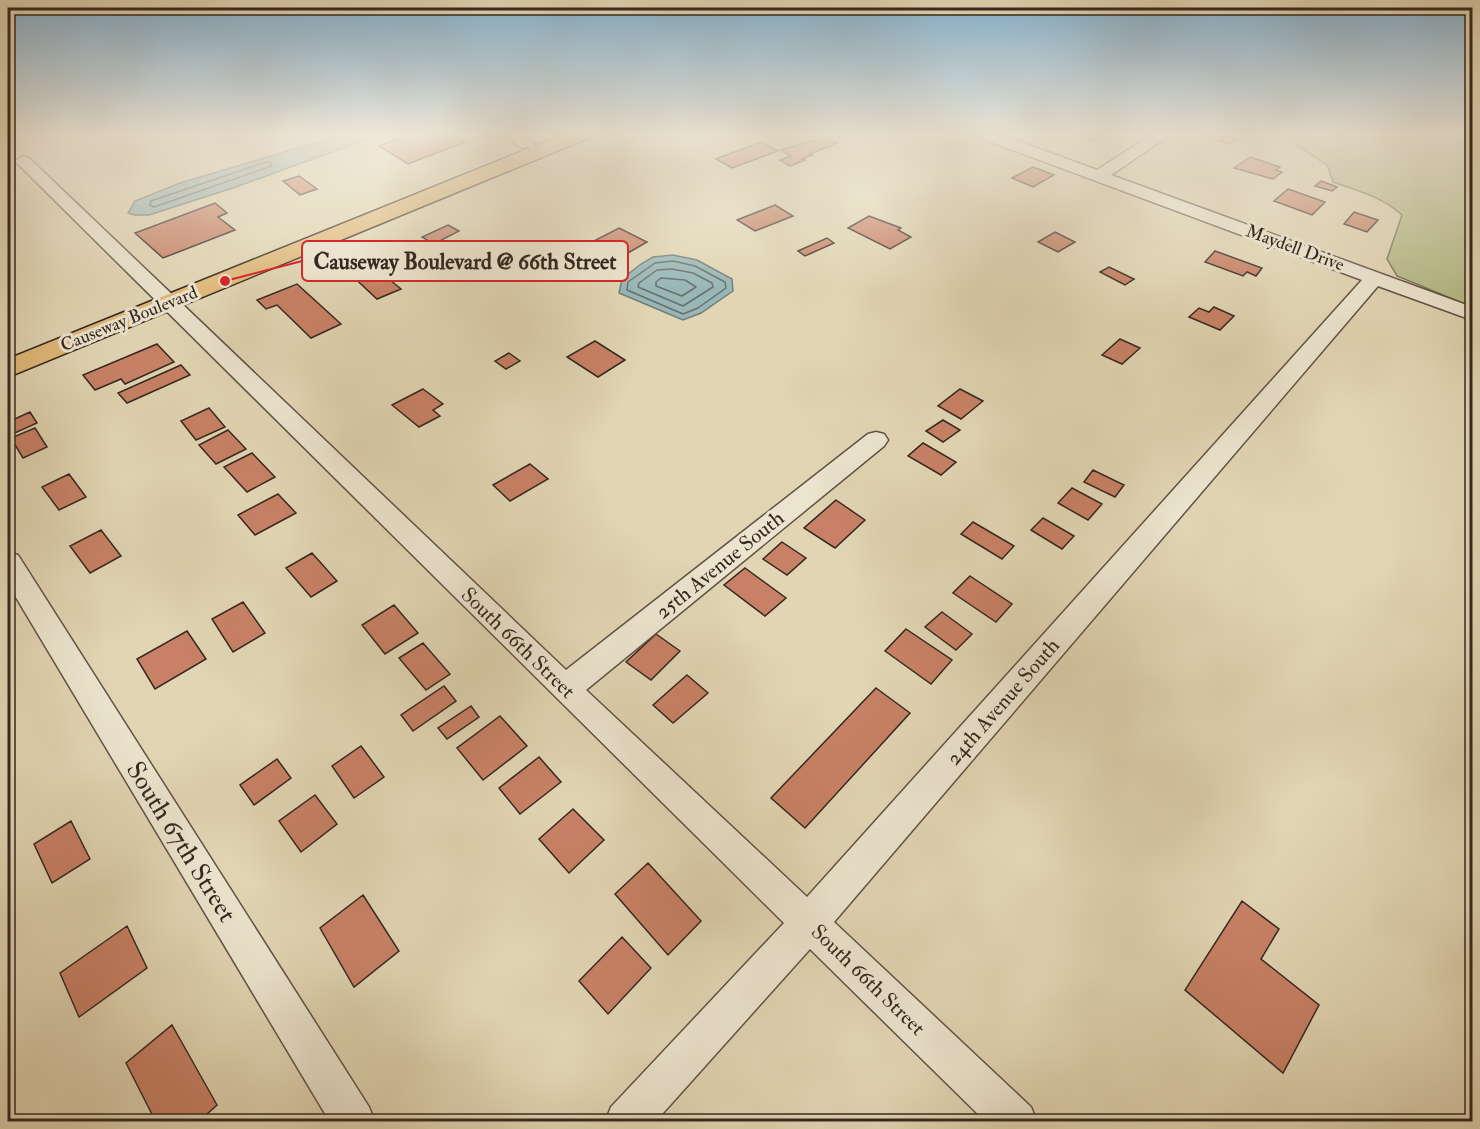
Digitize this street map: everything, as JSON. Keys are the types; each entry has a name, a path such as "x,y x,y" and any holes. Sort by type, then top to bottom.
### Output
{"main road":[{"name":"Causeway Boulevard","path":"8,369 163,298 425,186"},
{"name":"Causeway Boulevard","path":"8,353 338,234 456,186"},
{"path":"338,234 362,218 411,198 418,193 419,188"}],"street":[{"name":"South 66th Street","path":"48,186 565,689 1016,1122"},
{"name":"Maydell Drive","path":"1125,186 1473,314"},
{"name":"24th Avenue South","path":"626,1122 809,923 1375,277"},
{"name":"25th Avenue South","path":"565,689 876,440"},
{"name":"South 67th Street","path":"8,562 354,1122"}],"green space":[{"path":"1343,186 1472,186 1472,307 1397,276 1387,259 1402,215 1378,199"}],"water":[{"path":"173,186 239,186 149,215 128,213 135,201"},
{"path":"673,255 697,260 732,279 733,291 701,313 683,320 619,293 622,279 641,264 653,257"}],"building":[{"path":"289,186 312,186 317,189 300,195"},
{"path":"1315,186 1333,186 1337,187 1332,191"},
{"path":"1288,189 1325,202 1312,215 1274,201"},
{"path":"215,203 227,213 218,217 235,230 163,258 135,233"},
{"path":"775,205 793,216 755,231 737,220"},
{"path":"1354,212 1378,220 1367,232 1344,224"},
{"path":"869,216 901,228 898,230 911,237 890,249 848,228"},
{"path":"448,225 459,231 434,244 422,237"},
{"path":"619,228 647,242 614,261 586,245"},
{"path":"1055,232 1075,242 1058,252 1038,242"},
{"path":"827,238 834,243 805,256 798,251"},
{"path":"1215,251 1262,268 1256,276 1247,272 1243,276 1205,262"},
{"path":"383,256 393,265 378,270 401,289 377,299 346,270"},
{"path":"1109,267 1134,279 1125,285 1100,272"},
{"path":"297,284 341,324 311,338 277,305 266,309 257,300"},
{"path":"1214,307 1234,316 1220,330 1189,317 1199,308 1209,312"},
{"path":"1120,339 1140,348 1122,364 1102,355"},
{"path":"595,341 625,360 598,377 567,357"},
{"path":"157,344 174,362 125,384 121,379 95,390 83,375"},
{"path":"509,353 520,361 506,369 495,361"},
{"path":"181,365 190,375 127,403 118,393"},
{"path":"423,389 443,404 433,410 440,416 419,427 392,405"},
{"path":"960,389 983,401 961,419 938,406"},
{"path":"209,408 225,427 196,440 181,421"},
{"path":"30,412 37,423 8,436 8,422"},
{"path":"943,420 960,430 943,442 926,431"},
{"path":"35,428 47,447 23,458 11,438"},
{"path":"228,430 246,449 216,464 199,445"},
{"path":"923,443 956,462 941,475 908,456"},
{"path":"252,453 275,477 247,492 224,467"},
{"path":"530,464 548,479 510,501 493,485"},
{"path":"1093,470 1124,485 1115,497 1084,482"},
{"path":"69,474 86,497 59,510 42,487"},
{"path":"1072,488 1102,504 1088,520 1058,503"},
{"path":"278,494 296,513 255,535 238,515"},
{"path":"836,500 865,520 835,548 804,528"},
{"path":"1043,518 1074,536 1062,549 1031,530"},
{"path":"973,522 1014,546 1002,559 961,534"},
{"path":"101,530 121,556 90,573 70,546"},
{"path":"782,542 806,558 787,575 763,559"},
{"path":"312,553 337,581 311,597 286,568"},
{"path":"745,568 786,598 765,616 724,585"},
{"path":"970,576 1012,604 996,622 953,593"},
{"path":"243,602 265,633 233,652 212,619"},
{"path":"394,605 418,633 385,654 362,625"},
{"path":"942,612 972,634 956,650 925,627"},
{"path":"906,629 952,660 931,684 885,651"},
{"path":"187,631 206,659 155,689 137,659"},
{"path":"656,634 680,651 651,680 626,662"},
{"path":"423,643 450,674 426,690 399,658"},
{"path":"687,675 708,693 673,723 653,705"},
{"path":"444,686 456,701 413,731 401,715"},
{"path":"876,688 910,713 805,828 771,798"},
{"path":"471,706 479,717 447,739 438,728"},
{"path":"500,716 527,746 483,780 457,748"},
{"path":"361,746 384,777 354,798 332,766"},
{"path":"539,757 561,782 520,814 499,788"},
{"path":"277,759 291,778 254,805 240,785"},
{"path":"315,795 337,824 301,852 279,821"},
{"path":"573,809 604,840 569,873 539,839"},
{"path":"71,821 90,859 52,883 34,844"},
{"path":"648,863 701,921 668,955 615,894"},
{"path":"363,895 399,951 354,987 320,928"},
{"path":"1242,901 1279,929 1261,959 1319,1005 1283,1073 1185,990"},
{"path":"127,926 147,968 79,1017 60,973"},
{"path":"622,937 651,968 608,1014 579,981"},
{"path":"172,1025 217,1105 198,1122 156,1122 126,1063"}],"place":[{"name":"Causeway Boulevard @ 66th Street","path":"225,281"}]}
